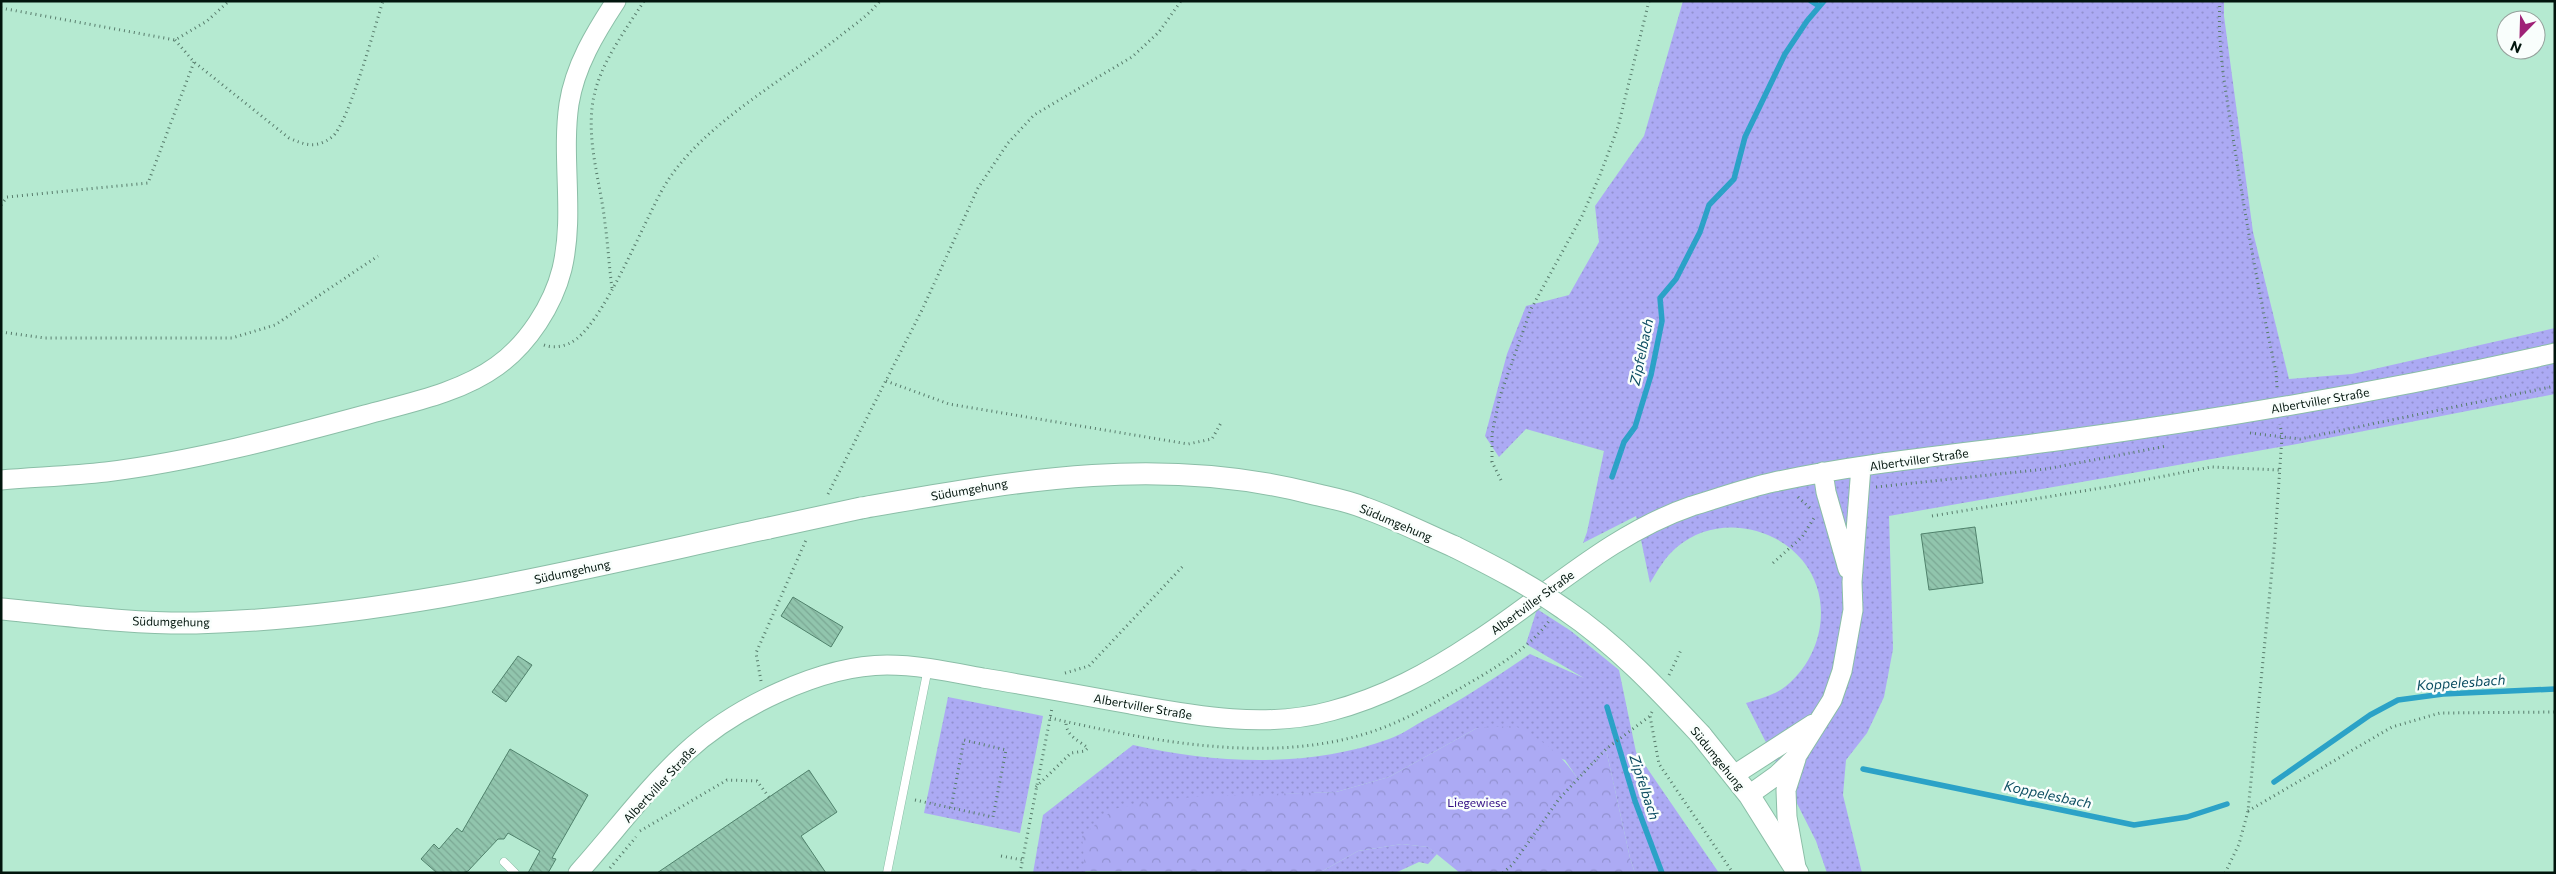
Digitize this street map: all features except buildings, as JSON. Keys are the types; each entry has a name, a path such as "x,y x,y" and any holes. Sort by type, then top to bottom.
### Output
{"main road":[{"name":"Südumgehung","path":"1,609 139,621 195,623 307,616 427,600 861,508 1007,482 1083,476 1183,473 1276,484 1364,507 1455,548 1517,579 1566,610 1655,685 1701,735 1734,775 1797,870"}],"street":[{"path":"1,480 106,472 189,458 301,433 400,406 465,384 498,366 528,338 545,310 561,270 567,232 569,104 580,65 595,34 616,1"},
{"name":"Albertviller Straße","path":"578,873 685,752 726,721 765,698 837,672 883,664 928,668 1173,712 1226,719 1274,720 1325,713 1369,700 1418,678 1476,642 1596,556 1655,522 1686,508 1768,483 1823,472 2278,408 2431,380 2555,353"},
{"path":"1748,795 1777,775 1796,757 1832,700 1842,672 1853,610 1852,582 1862,467"},
{"path":"1823,472 1826,492 1852,582"},
{"path":"1734,775 1820,719"},
{"path":"1796,757 1786,790 1787,818 1797,870"}],"lane":[{"path":"887,873 928,668"},
{"path":"504,862 515,873"}],"path":[{"path":"174,40 207,22 229,1"},
{"path":"1,8 174,40 194,62 289,138 306,146 324,142 334,136 344,117 383,1"},
{"path":"612,288 606,224 592,149 592,118 596,87 610,56 644,1"},
{"path":"528,338 551,347 571,343 591,323 626,265 666,184 686,157 717,127 828,46 880,1"},
{"path":"825,500 922,310 978,188 1008,142 1034,115 1132,57 1159,32 1181,1"},
{"path":"1501,480 1492,462 1492,434 1500,396 1531,309 1582,216 1618,127 1649,1"},
{"path":"2220,1 2219,19 2227,97 2251,253 2276,372 2282,436 2275,540 2248,811 2239,844 2225,873"},
{"path":"1,205 7,197 148,183 194,62"},
{"path":"1,332 45,338 232,338 275,325 378,256"},
{"path":"886,381 949,404 1188,444 1212,440 1222,421"},
{"path":"2240,434 2258,432 2300,439 2555,386"},
{"path":"1886,486 2046,469 2174,445"},
{"path":"1932,516 2113,486 2211,467 2279,470"},
{"path":"1773,563 1802,537 1814,518 1813,510 1798,497"},
{"path":"765,698 756,653 809,534"},
{"path":"1063,673 1089,666 1183,566"},
{"path":"1665,683 1681,650"},
{"path":"1503,873 1513,864 1545,815 1559,799 1610,746 1650,716 1654,708"},
{"path":"2248,811 2392,727 2440,713 2555,712"},
{"path":"1650,716 1659,764 1733,873"},
{"path":"1020,873 1050,718"},
{"path":"1036,788 1071,752 1085,751 1088,748 1066,730 1066,722"},
{"path":"902,797 951,808 993,817 1006,750 964,740 951,808"},
{"path":"639,831 727,780 757,781 769,797"},
{"path":"1001,856 1023,860"}],"green space":[{"path":"1683,1 2224,1 2224,16 2253,232 2289,379 2352,374 2555,328 2555,394 2297,444 1889,516 1893,649 1884,697 1867,733 1846,760 1843,795 1862,873 1827,873 1816,841 1746,703 1782,689 1796,677 1807,662 1815,646 1820,629 1821,611 1819,594 1813,577 1803,561 1790,548 1760,532 1743,528 1708,530 1692,537 1677,547 1665,559 1650,583 1636,516 1583,543 1604,451 1526,429 1499,457 1485,436 1507,354 1526,306 1569,295 1599,242 1595,206 1644,136"},
{"path":"1537,609 1571,631 1619,670 1636,752 1719,873 1635,873 1606,749 1578,779 1565,760 1477,728 1389,777 1336,792 1284,794 1085,871 1086,873 1033,873 1043,815 1133,745 1196,756 1229,759 1295,759 1327,755 1359,748 1398,735 1464,697 1530,654 1584,678 1526,644"},
{"path":"948,697 1043,716 1020,833 924,813"},
{"name":"Liegewiese","path":"1515,726 1550,748 1564,761 1578,779 1606,749 1635,873 1460,873 1428,847 1402,844 1358,851 1319,873 1085,871 1082,836 1114,809 1152,801 1204,796 1336,792 1389,777 1477,728"},
{"path":"1402,844 1428,847 1437,854 1428,864 1419,862 1395,873 1319,873 1358,851"}],"waterway":[{"path":"1811,1 1819,6"},
{"name":"Zipfelbach","path":"1612,477 1624,442 1635,427 1651,375 1662,321 1660,298 1676,279 1700,232 1709,205 1734,179 1745,137 1785,54 1807,21 1824,1"},
{"name":"Koppelesbach","path":"2274,782 2370,715 2398,700 2443,694 2555,689"},
{"name":"Zipfelbach","path":"1607,707 1635,801 1662,873"},
{"name":"Koppelesbach","path":"1863,769 2134,825 2187,817 2227,804"}]}
